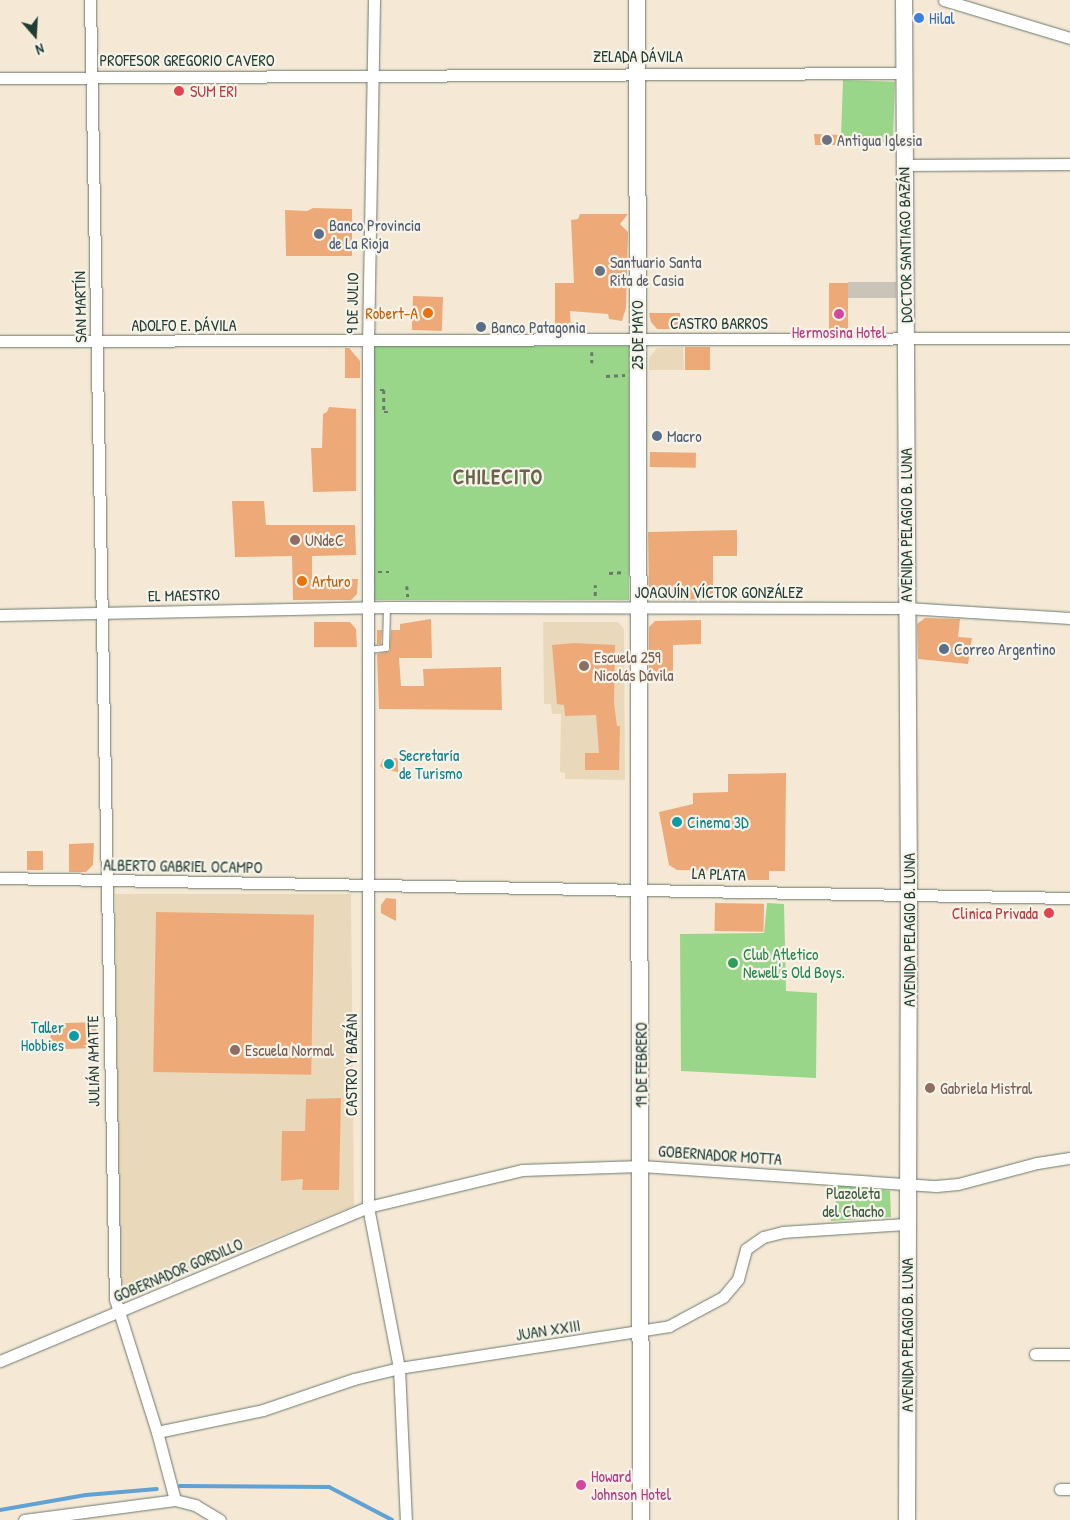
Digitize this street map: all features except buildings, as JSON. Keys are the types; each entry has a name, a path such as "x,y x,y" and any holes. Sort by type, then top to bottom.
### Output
{"main road":[{"name":"25 DE MAYO","path":"637,0 637,609"},
{"name":"DOCTOR SANTIAGO BAZÁN","path":"904,0 906,340"},
{"name":"AVENIDA PELAGIO B. LUNA","path":"906,340 909,896 907,1520"},
{"name":"19 DE FEBRERO","path":"637,609 642,888 639,1332 641,1520"}],"street":[{"name":"SAN MARTÍN","path":"90,0 100,613"},
{"name":"9 DE JULIO","path":"369,607 368,342 374,0"},
{"path":"944,0 961,3 1070,38"},
{"name":"ZELADA DÁVILA","path":"373,74 903,73"},
{"name":"PROFESOR GREGORIO CAVERO","path":"0,78 373,74"},
{"path":"905,165 1070,164"},
{"name":"CASTRO BARROS","path":"368,342 637,338 906,340 1070,338"},
{"name":"ADOLFO E. DÁVILA","path":"0,341 368,342"},
{"name":"JOAQUÍN VÍCTOR GONZÁLEZ","path":"369,607 637,609 906,608 1070,618"},
{"name":"EL MAESTRO","path":"0,615 369,607"},
{"name":"CASTRO Y BAZÁN","path":"369,607 366,885 368,1207 399,1368 407,1519"},
{"name":"JULIÁN AMATTE","path":"100,613 115,1299 157,1432 175,1500"},
{"name":"ALBERTO GABRIEL OCAMPO","path":"0,878 366,885"},
{"name":"LA PLATA","path":"366,885 642,888 909,896 1070,898"},
{"name":"GOBERNADOR MOTTA","path":"368,1207 522,1170 641,1166 908,1184 958,1184 1037,1162 1070,1158"},
{"name":"GOBERNADOR GORDILLO","path":"0,1361 119,1313 368,1207"},
{"name":"JUAN XXIII","path":"157,1432 263,1410 354,1379 399,1368 639,1332 681,1321 723,1297 738,1279 746,1249 763,1237 783,1232 908,1224"},
{"path":"1035,1354 1070,1354"},
{"path":"24,1520 175,1500 195,1505 220,1520"}],"lane":[{"path":"368,650 386,648 387,607"}],"path":[{"path":"606,376 637,375"},
{"path":"368,389 384,390 384,412 390,412"}],"shaded area":[{"path":"848,282 896,282 896,298 848,298"},
{"path":"683,347 684,370 649,370 649,358 657,348"},
{"name":"Escuela 259 Nicolás Dávila","path":"543,622 618,622 624,629 625,780 565,779 565,773 560,772 561,714 552,714 551,704 544,704"},
{"name":"Escuela Normal","path":"115,894 351,894 354,1206 119,1300"}],"green space":[{"path":"843,80 895,82 893,143 841,141"},
{"path":"373,346 629,346 629,600 373,600"},
{"name":"Club Atletico Newell's Old Boys.","path":"767,903 784,904 786,991 817,993 816,1078 681,1071 680,934 764,933"},
{"name":"Plazoleta del Chacho","path":"835,1184 890,1191 891,1217 831,1221 830,1213 836,1212"}],"waterway":[{"path":"180,1486 329,1487 392,1520"},
{"path":"0,1510 86,1495 157,1489"}],"place":[{"name":"Hilal","path":"919,18"},
{"name":"SUM ERI","path":"179,91"},
{"name":"Antigua Iglesia","path":"827,140"},
{"name":"Banco Provincia de La Rioja","path":"319,234"},
{"name":"Santuario Santa Rita de Casia","path":"600,271"},
{"name":"Robert-A","path":"428,313"},
{"name":"Hermosina Hotel","path":"839,314"},
{"name":"Banco Patagonia","path":"481,327"},
{"name":"Macro","path":"657,436"},
{"name":"UNdeC","path":"295,540"},
{"name":"Arturo","path":"302,581"},
{"name":"Correo Argentino","path":"944,649"},
{"name":"Escuela 259 Nicolás Dávila","path":"584,666"},
{"name":"Secretaría de Turismo","path":"389,764"},
{"name":"Cinema 3D","path":"677,822"},
{"name":"Clinica Privada","path":"1049,913"},
{"name":"Club Atletico Newell's Old Boys.","path":"733,963"},
{"name":"Taller Hobbies","path":"74,1036"},
{"name":"Escuela Normal","path":"235,1050"},
{"name":"Gabriela Mistral","path":"930,1088"},
{"name":"Howard Johnson Hotel","path":"581,1485"}],"district":[{"name":"CHILECITO","path":"498,477"}]}
